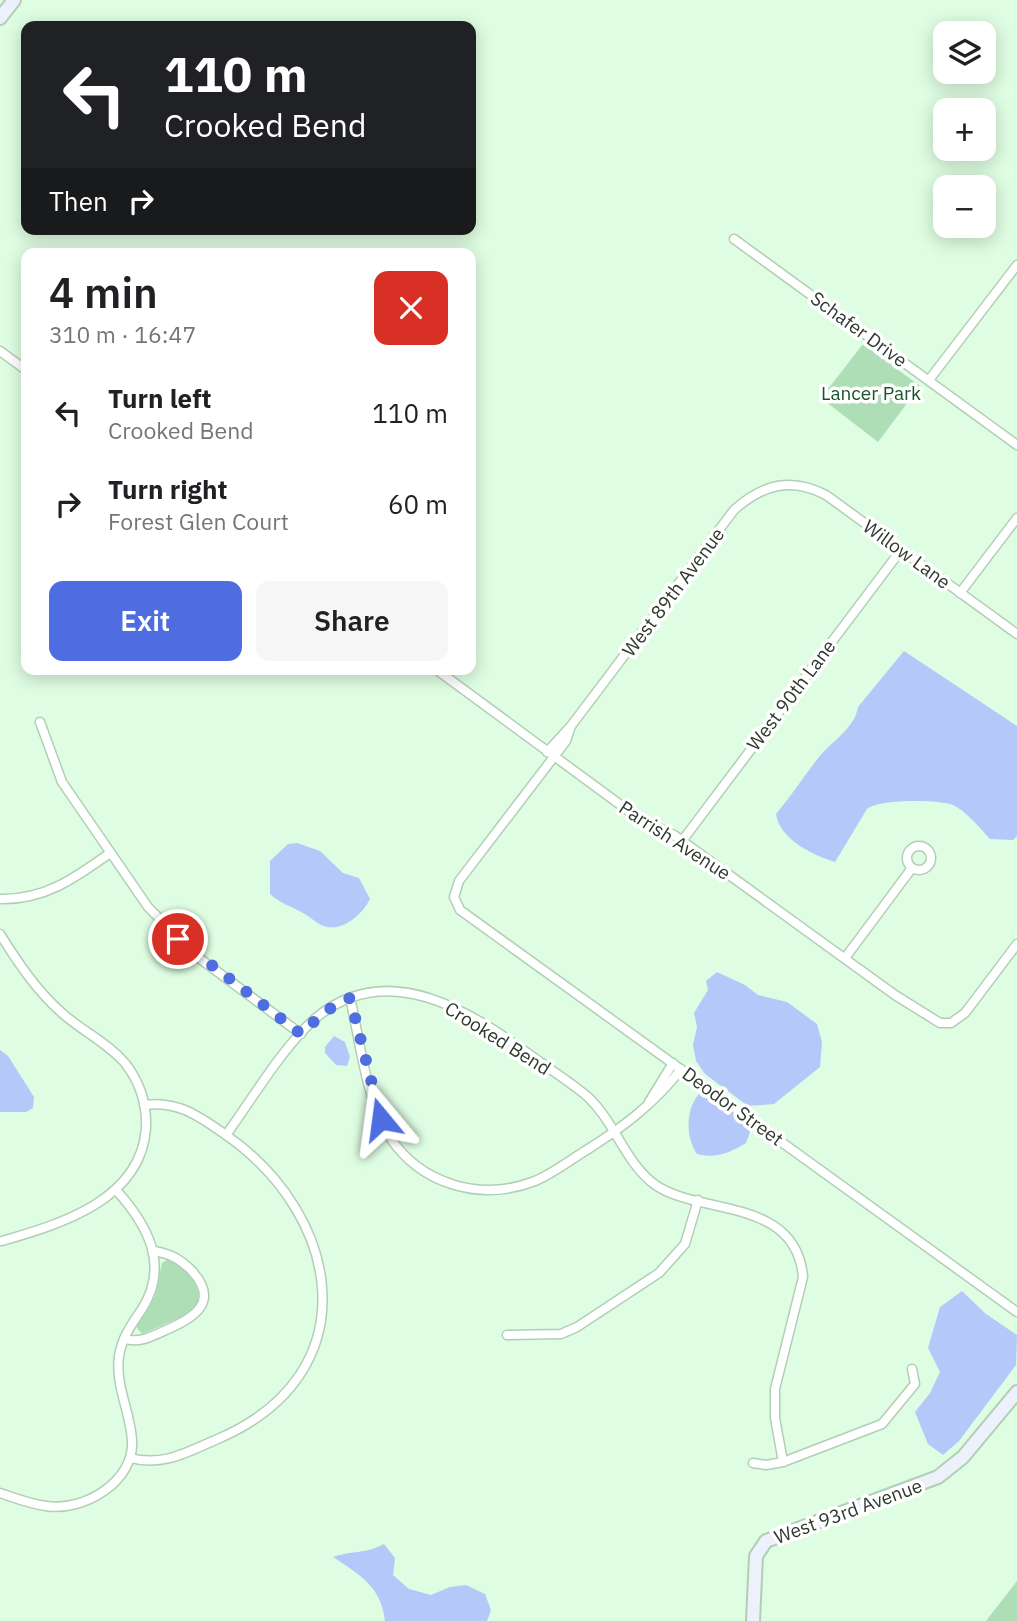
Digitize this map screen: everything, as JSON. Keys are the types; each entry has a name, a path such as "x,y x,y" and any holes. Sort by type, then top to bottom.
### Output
{"street":[{"path":"0,18 14,0"},
{"name":"Schafer Drive","path":"734,239 1017,445"},
{"path":"929,380 1017,265"},
{"path":"0,351 21,366"},
{"name":"Willow Lane","path":"792,484 810,487 826,495 1017,634"},
{"name":"West 89th Avenue","path":"454,897 459,881 550,754 734,510 750,495 771,486 792,484"},
{"path":"960,593 1017,517"},
{"name":"West 90th Lane","path":"682,841 901,550"},
{"name":"Parrish Avenue","path":"444,675 641,820 682,841 924,1015 940,1023 951,1023 965,1013 1017,944"},
{"path":"40,722 58,775 148,907 183,944 301,1034"},
{"path":"0,899 27,897 50,891 110,853"},
{"path":"845,958 912,868"},
{"name":"Deodor Street","path":"454,897 460,910 471,920 1017,1312"},
{"path":"0,934 49,1001 125,1064 138,1084 144,1105 146,1128 140,1156 116,1190 66,1218 2,1241"},
{"name":"Crooked Bend","path":"226,1135 301,1034 324,1012 350,998 379,991 401,991 435,999 453,1007 511,1042 584,1094 598,1107 639,1169 652,1182 670,1193 752,1214 789,1240 802,1262 800,1291 777,1371 774,1395 783,1462"},
{"path":"350,998 382,1122 405,1155 438,1179 480,1190 519,1186 547,1175 616,1132 663,1093 681,1069"},
{"path":"648,1105 673,1063"},
{"path":"130,1458 146,1462 166,1461 249,1424 277,1404 294,1385 317,1341 323,1314 319,1258 311,1234 266,1167 226,1135 182,1108 162,1104 144,1105"},
{"path":"0,1493 46,1506 79,1504 108,1487 130,1458 132,1436 118,1372 124,1339 151,1291 154,1251 141,1217 116,1190"},
{"path":"507,1335 534,1336 565,1332 659,1273 676,1258 685,1244 698,1200"},
{"path":"124,1339 151,1337 189,1320 201,1306 204,1293 200,1280 178,1258 154,1251"},
{"path":"752,1463 766,1465 783,1462 882,1424 915,1384 912,1369"},
{"name":"West 93rd Avenue","path":"753,1621 756,1556 766,1541 938,1477 963,1457 1017,1391"}],"green space":[{"name":"Lancer Park","path":"863,344 920,386 878,442 821,398"},
{"path":"168,1259 180,1265 190,1275 199,1300 190,1313 142,1334 137,1328 138,1323 155,1296 162,1263"},
{"path":"1017,1581 1017,1621 986,1621"}],"water":[{"path":"904,651 1017,726 1017,836 1013,840 990,839 968,816 946,803 883,803 867,809 835,862 826,859 791,839 776,814 819,757 848,728 858,707"},
{"path":"297,843 320,851 343,873 359,878 370,899 356,917 336,927 321,925 270,894 270,861 288,844"},
{"path":"717,972 745,985 758,995 787,1002 817,1024 822,1042 820,1067 774,1104 748,1106 705,1074 696,1061 693,1045 697,1027 694,1013 708,990 706,981"},
{"path":"334,1036 345,1042 350,1057 347,1066 336,1065 325,1053 325,1047"},
{"path":"0,1050 8,1056 34,1097 33,1108 26,1112 0,1112"},
{"path":"702,1091 748,1123 751,1129 746,1143 722,1154 697,1154 690,1139 689,1122 692,1105"},
{"path":"962,1291 986,1314 1017,1335 1016,1365 959,1441 943,1455 928,1444 915,1412 930,1393 940,1372 928,1348 940,1307"},
{"path":"384,1544 395,1558 393,1575 409,1589 431,1595 450,1587 466,1585 485,1594 491,1610 487,1621 385,1621 383,1609 374,1590 360,1576 333,1557 370,1550"}],"route":[{"path":"178,939 301,1034 324,1012 350,998 381,1119"}]}
